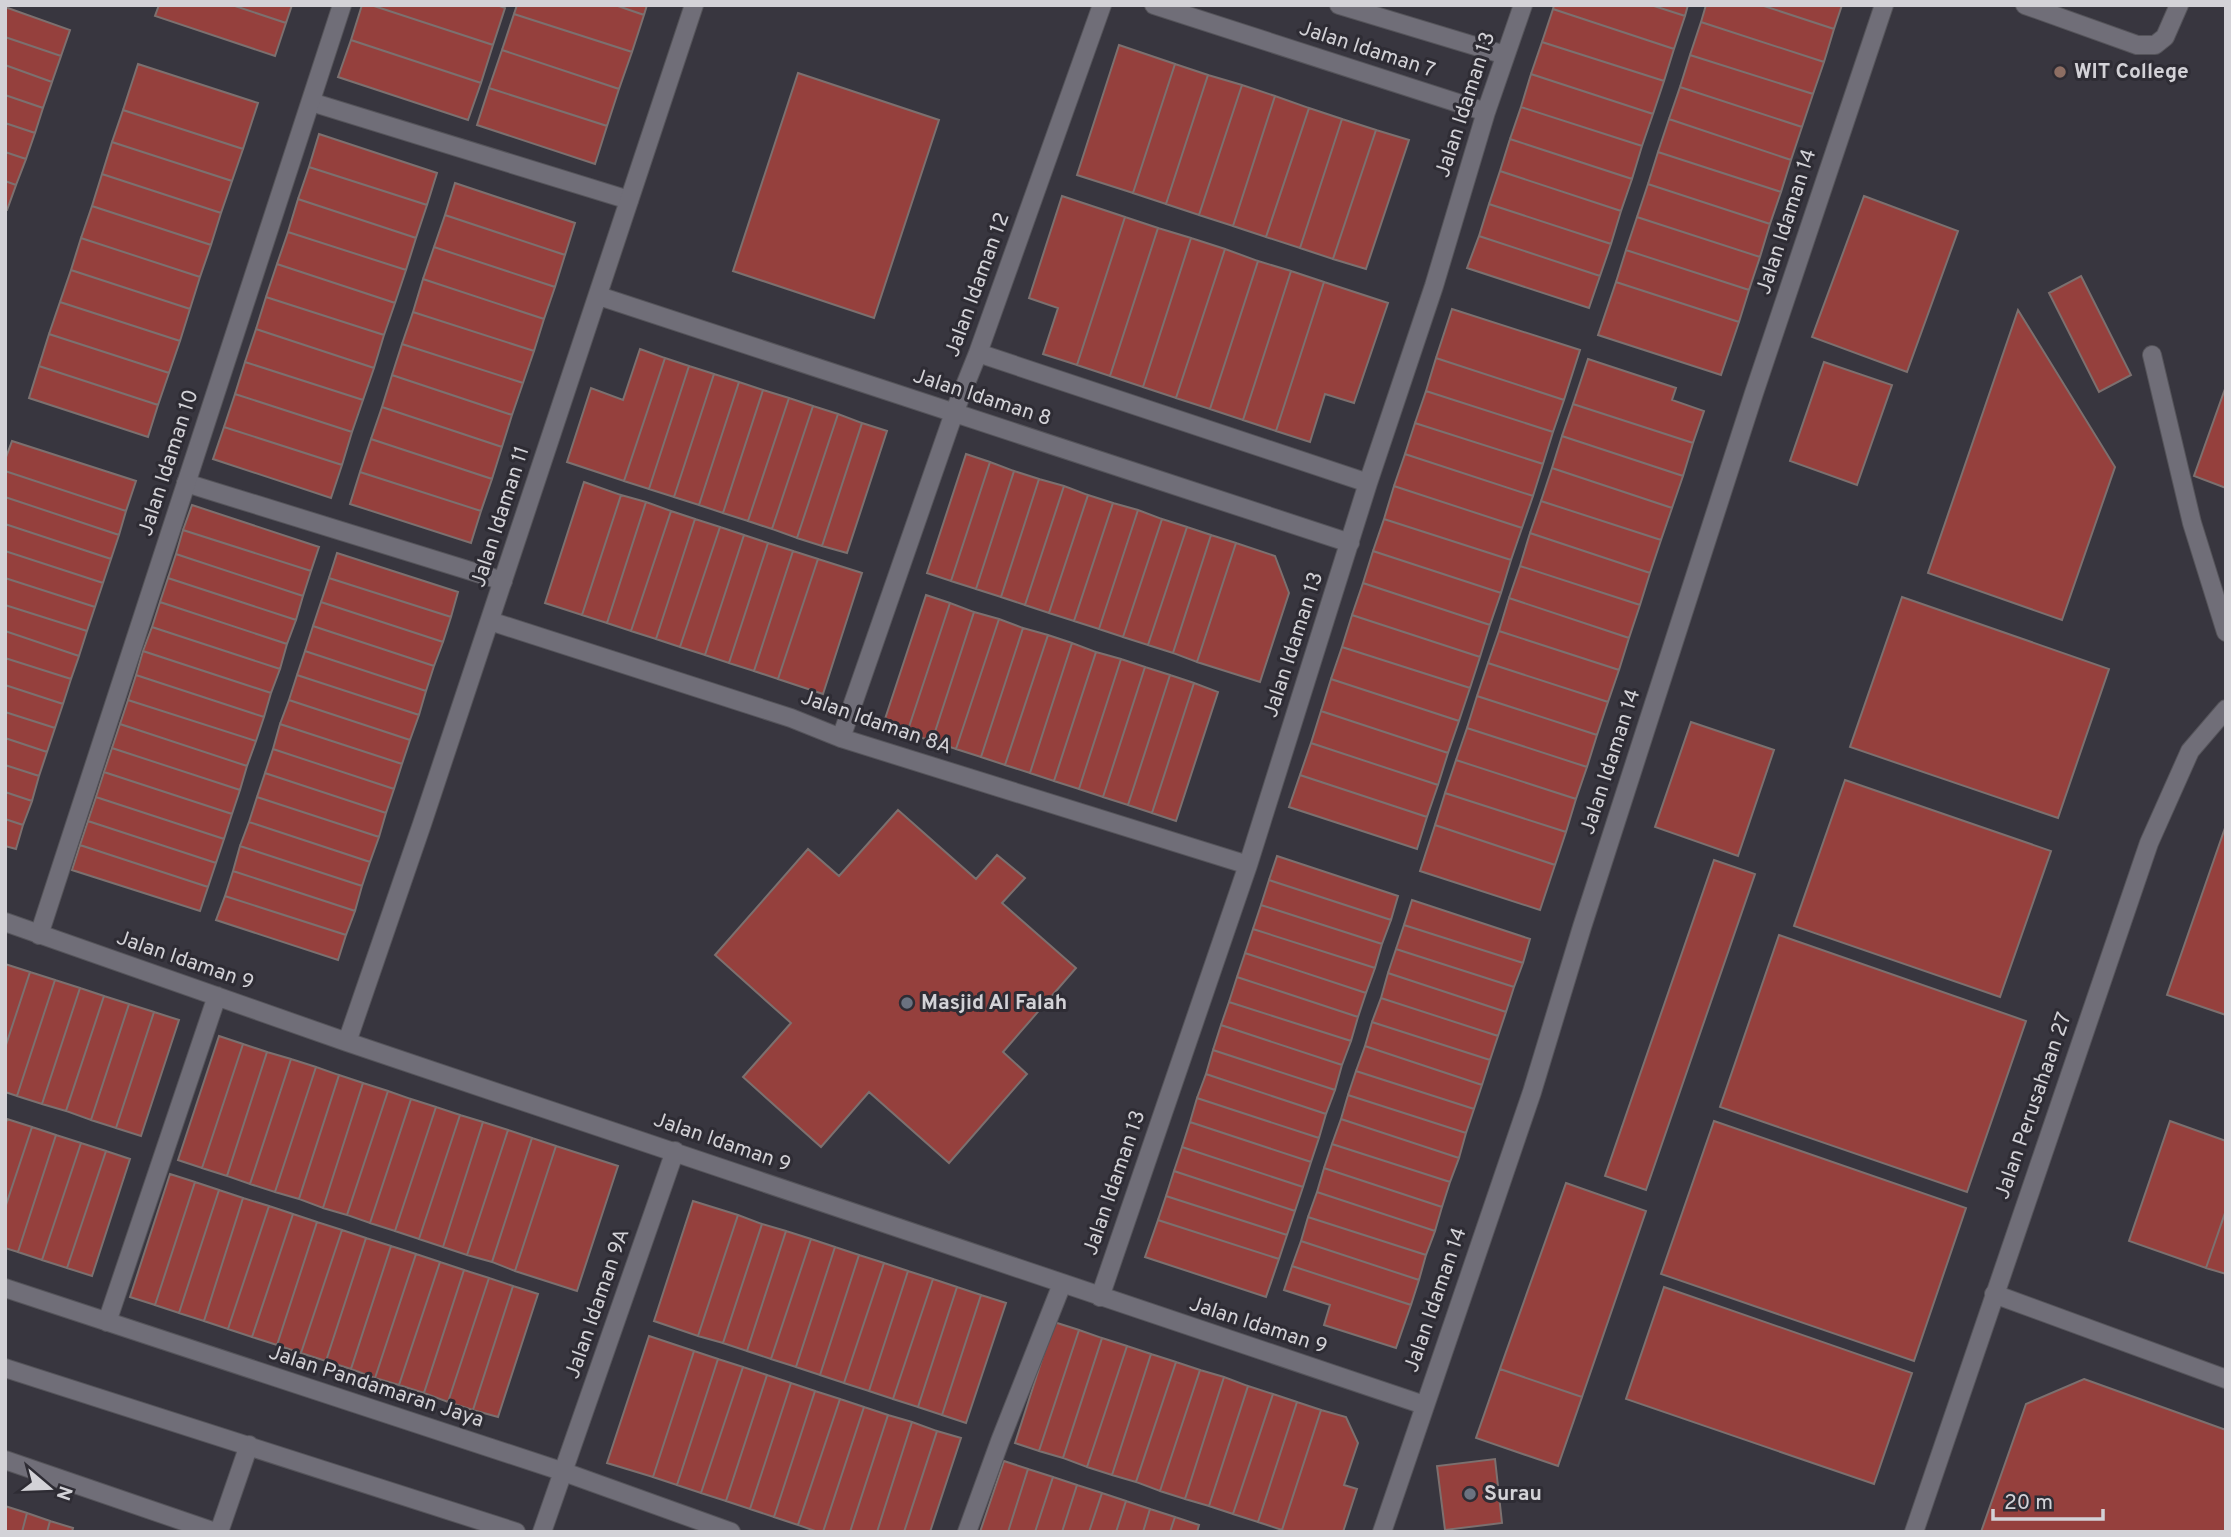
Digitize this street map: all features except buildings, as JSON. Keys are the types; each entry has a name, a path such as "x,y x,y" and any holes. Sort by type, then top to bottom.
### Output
{"street":[{"name":"Jalan Idaman 10","path":"39,935 342,5"},
{"name":"Jalan Idaman 11","path":"347,1042 599,296 694,5"},
{"name":"Jalan Idaman 12","path":"841,738 954,413 978,353 1102,5"},
{"name":"Jalan Idaman 7","path":"1154,5 1486,112"},
{"name":"Jalan Idaman 7","path":"1339,5 1506,55"},
{"name":"Jalan Idaman 13","path":"1100,1297 1248,865 1368,483 1434,286 1486,112 1523,5"},
{"name":"Jalan Idaman 14","path":"1382,1532 1532,1092 1582,927 1750,406 1884,5"},
{"path":"2025,5 2137,45 2155,46 2165,37 2179,5"},
{"path":"311,102 629,200"},
{"name":"Jalan Idaman 8","path":"599,296 1350,543"},
{"name":"Jalan Idaman 8","path":"978,353 1368,483"},
{"path":"2152,355 2192,523 2226,632"},
{"path":"187,483 503,581"},
{"name":"Jalan Idaman 8A","path":"490,621 791,718 841,738 1248,865"},
{"name":"Jalan Perusahaan 27","path":"1914,1532 2149,843 2190,751 2226,709"},
{"name":"Jalan Idaman 9","path":"5,922 347,1042 1424,1405"},
{"path":"107,1322 217,996"},
{"name":"Jalan Idaman 9A","path":"542,1532 675,1151"},
{"path":"967,1532 1062,1284"},
{"name":"Jalan Pandamaran Jaya","path":"5,1288 564,1472 731,1532"},
{"path":"1994,1294 2226,1379"},
{"path":"5,1368 514,1531"},
{"path":"5,1460 217,1532 249,1445"}],"place":[{"name":"WIT College","path":"2060,72"},
{"name":"Masjid Al Falah","path":"907,1003"},
{"name":"Surau","path":"1470,1494"}]}
